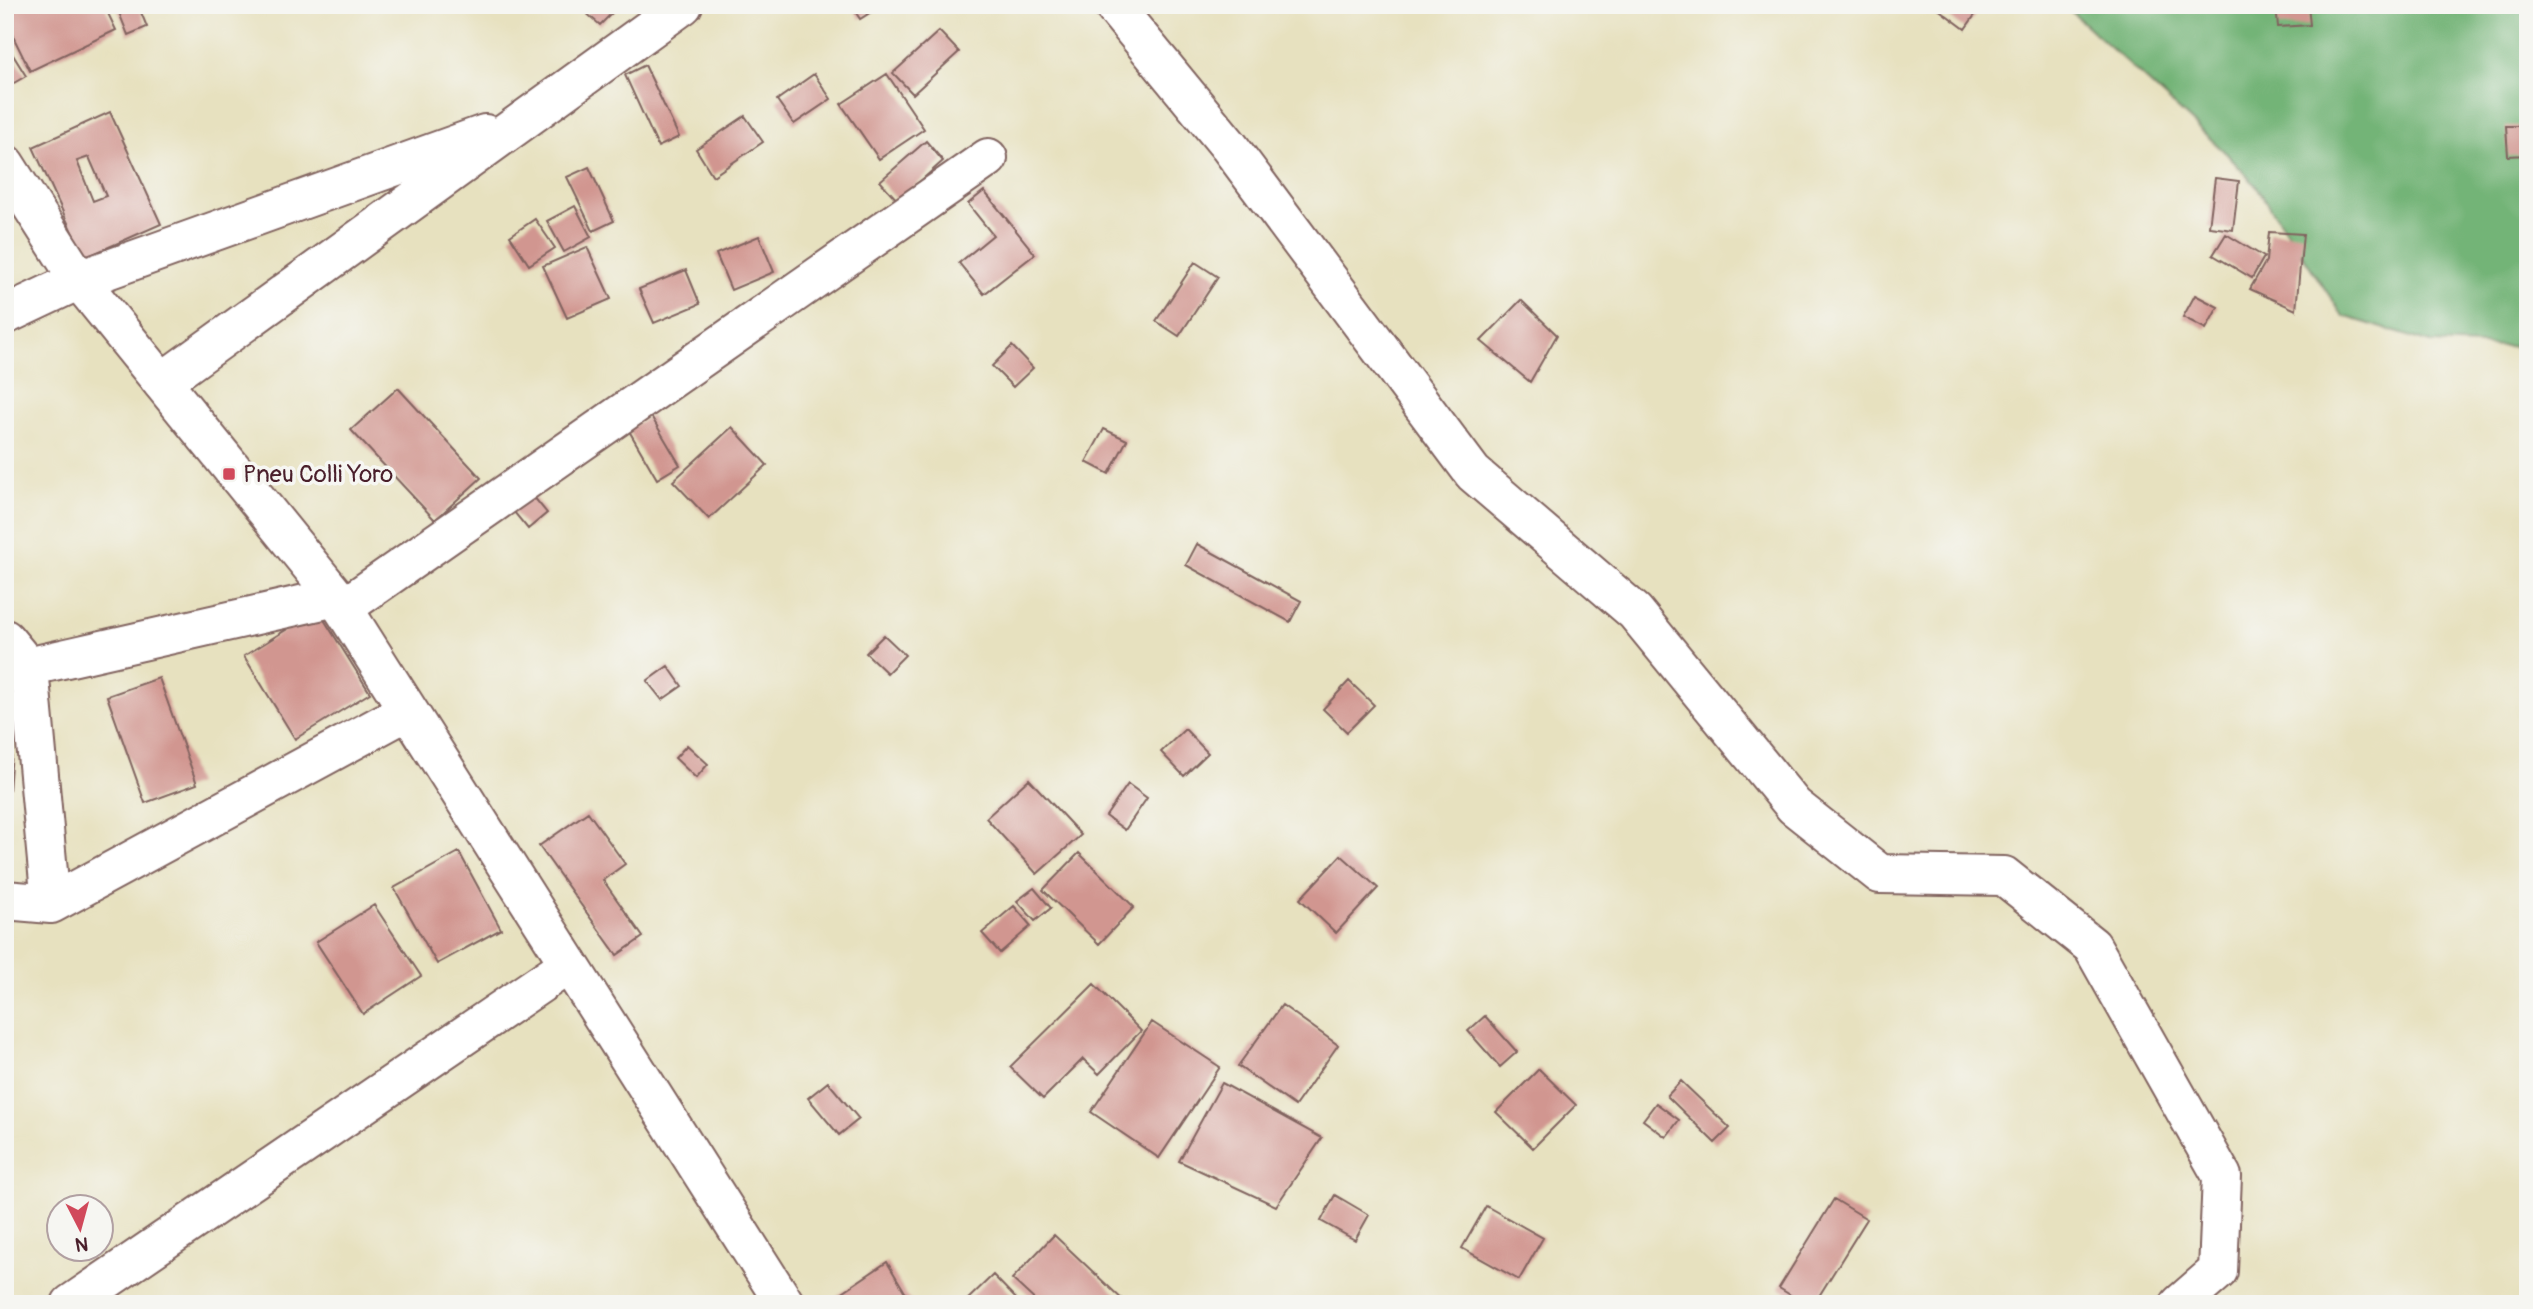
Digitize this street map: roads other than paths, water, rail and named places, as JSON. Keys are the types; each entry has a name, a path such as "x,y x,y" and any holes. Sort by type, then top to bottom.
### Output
{"street":[{"path":"162,382 684,5"},
{"path":"1113,5 1229,146 1473,473 1635,612 1794,806 1880,873 2004,876 2092,946 2222,1176 2218,1271 2180,1304"},
{"path":"5,315 79,280 527,119"},
{"path":"17,670 340,603 988,158"},
{"path":"5,164 79,280 340,603 785,1304"},
{"path":"5,639 17,670 51,904"},
{"path":"5,900 51,904 407,711"},
{"path":"71,1304 569,964"}],"place":[{"name":"Pneu Colli Yoro","path":"229,474"}]}
